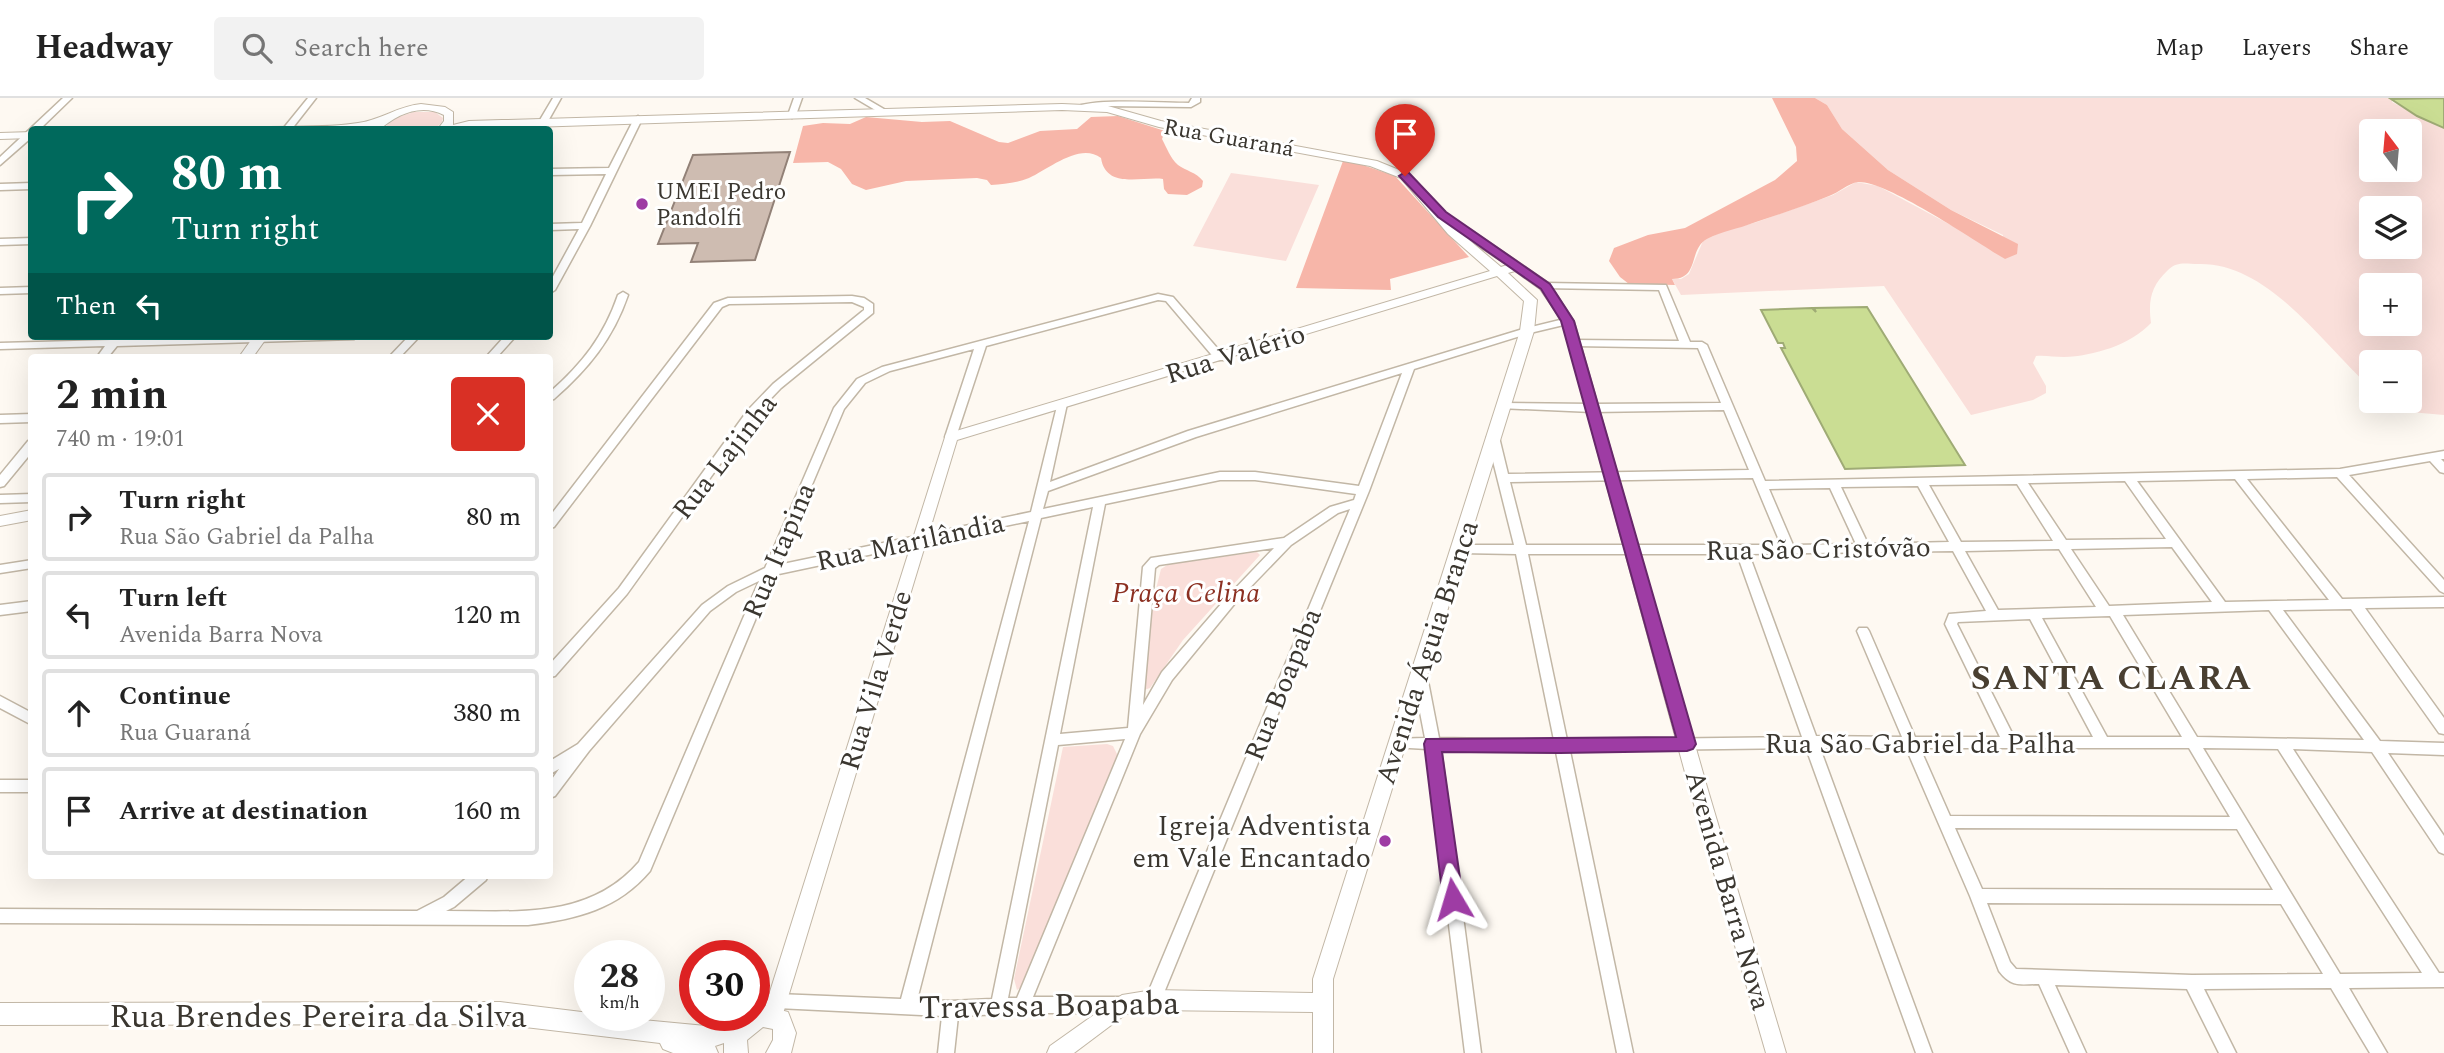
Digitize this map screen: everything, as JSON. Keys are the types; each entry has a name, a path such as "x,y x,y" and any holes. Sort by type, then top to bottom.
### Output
{"main road":[{"name":"Rua Brendes Pereira da Silva","path":"0,1014 453,1011 574,1021"},
{"name":"Rua Brendes Pereira da Silva","path":"637,1031 706,1053"},
{"name":"Rua Brendes Pereira da Silva","path":"644,1031 706,1037 728,1031"},
{"path":"736,1053 736,1036 739,1031"}],"street":[{"path":"38,126 68,98"},
{"path":"289,126 312,98"},
{"path":"541,126 557,98"},
{"path":"792,115 797,98"},
{"path":"859,98 885,112"},
{"path":"1079,107 1104,103 1191,105 1196,102 1196,98"},
{"path":"378,126 412,108 433,101"},
{"name":"Rua Guaraná","path":"433,101 457,122 541,126 638,119 885,112 1019,103 1108,110 1159,124 1373,163 1405,176 1464,242 1502,272 1531,300"},
{"path":"446,126 450,116"},
{"path":"554,276 586,226 638,119"},
{"name":"Rua Guaraná","path":"460,126 469,124"},
{"path":"0,136 28,133"},
{"path":"0,162 28,136"},
{"path":"553,172 613,171"},
{"path":"0,187 28,186"},
{"name":"Rua Guaraná","path":"1429,203 1545,286"},
{"path":"553,227 586,226"},
{"path":"0,242 28,241"},
{"name":"Rua Valério","path":"951,438 1518,266"},
{"path":"1545,286 1663,287 1686,345"},
{"name":"Avenida Barra Nova","path":"1545,286 1568,321 1776,1053"},
{"path":"0,291 28,290"},
{"path":"553,394 580,371 604,342 623,295"},
{"name":"Rua Itapina","path":"414,918 554,915 598,903 636,879 645,866 839,408 853,389 886,369 1166,296 1220,358"},
{"name":"Rua Lajinha","path":"553,520 722,302 852,299 866,302 869,311 777,386 752,412 623,591 553,669"},
{"path":"1531,300 1556,300"},
{"name":"Avenida Águia Branca","path":"1323,1053 1323,979 1527,331 1531,300"},
{"path":"1043,489 1192,434 1527,331 1568,321"},
{"path":"0,346 100,340"},
{"path":"104,354 116,340"},
{"path":"397,354 411,340"},
{"path":"494,354 506,340"},
{"path":"1574,343 1702,345 1788,548"},
{"name":"Rua Vila Verde","path":"780,1032 917,542 981,344"},
{"name":"Rua Boapaba","path":"1153,1000 1409,368"},
{"path":"907,1007 1043,489 1062,404"},
{"path":"1503,406 1728,406"},
{"path":"0,419 28,418"},
{"path":"1493,436 1521,549 1625,1053"},
{"path":"0,483 28,449"},
{"path":"1505,478 1611,474 1834,484 1922,483 2340,472 2439,456 2444,469"},
{"path":"2340,472 2444,588"},
{"path":"2238,475 2339,604"},
{"name":"Rua Marilândia","path":"553,788 584,747 706,608 732,589 768,572 1220,476 1255,476 1319,485 1359,497"},
{"path":"2129,478 2221,606"},
{"path":"2020,480 2109,610 2379,1053"},
{"path":"1922,483 1994,614"},
{"path":"1834,484 1864,547"},
{"path":"1319,485 1332,496 1334,510"},
{"path":"1022,1005 1134,733 1167,676 1232,599 1287,542 1334,510 1359,497"},
{"path":"0,499 28,498"},
{"path":"998,1007 1100,500"},
{"path":"1,522 28,516"},
{"path":"1134,733 1149,567 1163,558 1287,542"},
{"name":"Rua São Cristóvão","path":"1460,549 1741,550 2176,543"},
{"path":"1741,550 1924,1053"},
{"path":"0,569 28,565"},
{"path":"2010,743 1951,624 1954,617 2221,606 2444,602"},
{"path":"2354,603 2444,729"},
{"path":"0,610 28,606"},
{"path":"2273,606 2375,745 2444,848"},
{"path":"2033,613 2104,743"},
{"path":"1863,631 1977,896 2004,966 2012,976 2192,982 2439,980"},
{"path":"1420,673 1433,744 1473,1053"},
{"path":"0,701 28,718"},
{"path":"1053,740 1134,733"},
{"name":"Rua São Gabriel da Palha","path":"1396,743 1560,746 1812,742 2282,743 2444,749"},
{"path":"2282,743 2439,980"},
{"path":"553,766 584,747"},
{"path":"0,786 28,786"},
{"path":"1945,822 2239,822"},
{"path":"0,916 414,918 449,902 476,879"},
{"path":"1977,896 2284,897"},
{"path":"2045,979 2078,1053"},
{"path":"2192,982 2228,1053"},
{"name":"Travessa Boapaba","path":"780,1032 907,1007 951,1009 1022,1005 1122,1005 1153,1000 1321,1003"},
{"path":"1056,1053 1122,1005"},
{"path":"946,1053 951,1009"}],"green space":[{"path":"1815,98 2392,98 2392,102 2444,128 2444,415 2421,413 2422,350 2359,350 2359,376 2314,329 2271,291 2248,276 2224,267 2178,264 2171,267 2154,288 2150,307 2151,323 2142,331 2099,352 2064,357 2036,356 2033,363 2046,386 2046,393 2033,400 1971,415 1884,286 1681,295 1672,279 1681,279 1689,274 1703,241 1721,232 1833,195 1856,182 1878,186 1975,238 2005,259 2003,235 1951,210 1888,170 1842,129 1827,105"},
{"path":"414,112 435,112 443,118 438,126 386,126 392,119"},
{"path":"1231,173 1319,185 1286,261 1193,246"},
{"name":"Praça Celina","path":"1257,552 1260,555 1183,640 1150,688 1144,690 1152,605 1161,569 1169,564"},
{"path":"1107,744 1113,746 1118,756 1026,984 1017,990 1014,979 1063,747"}],"shaded area":[{"path":"1772,98 1815,98 1827,105 1842,129 1888,170 1951,210 2018,244 2017,254 2005,259 1910,201 1872,184 1858,182 1832,195 1707,239 1697,249 1687,274 1672,279 1675,285 1629,284 1620,277 1609,261 1614,248 1648,235 1685,228 1775,180 1797,161 1796,147"},
{"path":"2444,98 2444,128 2417,116 2391,99"},
{"path":"1118,116 1165,131 1162,139 1173,159 1200,178 1203,181 1202,187 1187,195 1168,194 1164,189 1163,179 1118,178 1104,168 1101,158 1084,153 1065,159 1029,178 1010,183 991,185 987,180 977,178 906,181 866,190 852,184 841,169 828,162 793,163 803,126 823,123 850,124 866,117 922,122 950,121 999,142 1008,143 1040,131 1077,129 1091,117"},
{"path":"1343,161 1395,176 1469,257 1390,279 1391,290 1296,288"},
{"path":"1867,307 1965,465 1845,469 1781,348 1785,348 1783,343 1778,343 1761,310 1812,308 1816,312 1814,308"}],"building":[{"path":"790,152 755,260 691,262 698,243 658,244 693,155"}],"place":[{"name":"UMEI Pedro Pandolfi","path":"642,204"},
{"name":"Igreja Adventista em Vale Encantado","path":"1385,841"}],"district":[{"name":"SANTA CLARA","path":"2112,677"}],"route":[{"path":"1405,176 1442,215 1545,286 1568,321 1687,744 1433,744 1453,899"}]}
